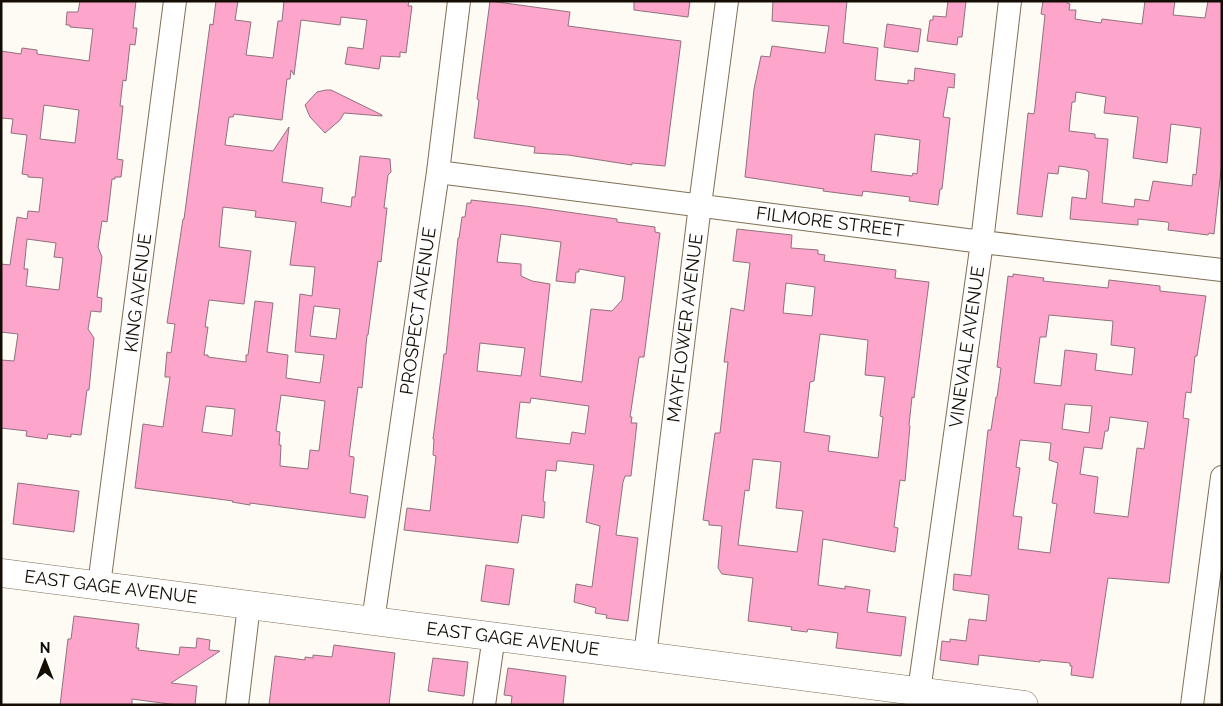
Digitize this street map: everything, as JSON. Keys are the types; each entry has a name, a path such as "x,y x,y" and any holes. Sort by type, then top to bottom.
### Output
{"main road":[{"name":"EAST GAGE AVENUE","path":"1,573 1024,705"}],"street":[{"name":"KING AVENUE","path":"99,585 175,1"},
{"name":"PROSPECT AVENUE","path":"372,621 438,172 460,1"},
{"name":"MAYFLOWER AVENUE","path":"645,656 727,1"},
{"name":"VINEVALE AVENUE","path":"919,691 982,242 1010,1"},
{"name":"FILMORE STREET","path":"438,172 982,242 1222,270"},
{"path":"1192,705 1222,477"},
{"path":"236,705 249,605"},
{"path":"484,705 494,636"}],"building":[{"path":"80,1 136,1 133,28 137,28 135,45 130,44 126,81 123,80 120,106 123,106 117,159 123,160 121,177 112,179 107,222 102,221 98,247 102,257 97,297 102,298 101,312 91,311 88,329 94,338 89,390 87,390 81,435 71,434 71,437 48,434 47,439 26,436 27,431 1,428 1,360 14,361 18,334 1,332 1,264 10,265 17,217 27,219 28,211 39,212 43,178 28,177 28,175 22,174 27,135 11,133 13,119 1,118 1,51 21,54 22,48 37,50 37,54 89,61 93,29 66,25 67,12 78,12","holes":["44,105 79,110 75,143 40,139","27,239 56,243 54,257 63,258 59,290 26,286 28,269 24,269"]},
{"path":"216,1 238,1 235,20 251,22 246,55 273,58 278,21 282,21 284,1 409,1 408,6 412,6 406,53 400,52 400,57 381,56 379,69 345,64 348,47 363,49 367,20 341,17 340,25 301,20 294,75 291,70 290,79 287,79 282,120 234,114 233,117 229,117 225,145 273,151 289,127 282,182 323,188 321,202 351,207 352,197 355,197 360,156 390,159 391,172 388,175 384,208 387,208 381,262 378,261 367,335 362,388 358,387 349,456 354,457 350,493 368,496 365,518 250,503 250,505 135,488 143,424 163,427 170,377 165,377 167,352 171,353 175,324 167,323 184,219 210,24 213,25","holes":["223,207 256,211 255,217 296,222 290,265 315,267 312,296 300,294 295,352 324,355 320,383 286,378 288,355 267,352 273,303 255,301 246,362 204,355 208,327 205,327 209,300 244,304 251,251 219,247","314,306 340,309 336,339 310,336","281,395 325,401 319,451 310,450 308,469 280,466 280,432 276,431","206,406 235,409 232,436 202,432"]},
{"path":"490,1 570,12 568,26 681,41 665,166 632,163 632,165 568,155 534,153 535,147 474,138 479,100 477,99"},
{"path":"634,1 690,1 688,17 634,10"},
{"path":"773,1 847,1 843,43 878,48 875,80 908,84 908,80 914,81 915,68 955,74 954,88 948,87 943,117 950,118 942,189 940,189 938,205 909,201 910,197 863,191 862,196 745,177 754,89 761,56 770,57 772,46 825,53 829,26 772,21","holes":["875,134 920,140 917,174 913,173 912,176 871,171"]},
{"path":"948,1 966,1 962,37 958,37 957,45 927,41 930,20 933,20 933,16 946,17"},
{"path":"1043,1 1067,1 1070,4 1069,10 1076,10 1075,19 1101,23 1102,19 1142,24 1145,1 1175,1 1173,15 1205,18 1208,1 1222,1 1222,161 1214,234 1209,233 1208,235 1168,230 1169,223 1167,222 1138,219 1138,225 1070,219 1072,197 1086,199 1089,172 1087,170 1059,166 1058,174 1048,173 1042,217 1017,214 1028,113 1034,114 1035,107 1045,15 1041,14","holes":["1076,92 1106,97 1104,113 1138,117 1133,158 1167,163 1171,124 1201,128 1196,175 1193,174 1192,186 1153,181 1149,201 1135,199 1134,207 1102,203 1108,139 1095,138 1095,134 1069,131 1072,102 1075,102"]},
{"path":"887,24 921,29 918,52 884,47"},
{"path":"331,90 382,116 344,113 340,120 325,133 310,117 305,105 317,92"},
{"path":"471,200 617,219 617,222 655,227 655,232 660,233 644,357 639,357 630,417 632,417 631,423 637,423 631,476 625,476 623,482 616,535 638,538 628,621 606,618 607,615 595,613 596,608 574,602 576,584 592,587 600,526 586,522 594,465 557,461 556,471 546,470 543,501 545,502 544,518 522,515 518,543 404,530 407,508 430,511 436,456 433,455 433,439 444,354 446,354 458,238 462,217 465,217 467,203 471,203","holes":["501,234 561,242 556,281 575,283 576,272 579,272 579,269 625,277 622,300 612,311 591,309 582,382 540,376 550,284 532,281 521,276 521,264 497,262","480,343 525,348 521,376 477,371","531,398 589,406 585,434 572,432 570,444 516,438 520,402 530,403"]},
{"path":"737,229 792,235 791,248 818,250 818,254 825,255 824,261 896,270 895,278 929,282 914,398 912,397 905,481 900,480 894,527 898,528 895,552 823,539 818,585 845,589 845,586 870,590 867,612 906,617 901,656 836,648 838,633 808,629 807,632 791,630 792,627 748,621 753,578 722,574 718,568 722,526 709,525 709,521 703,520 715,433 720,433 728,362 724,362 731,308 744,311 750,263 733,261","holes":["786,283 815,287 812,316 783,313","820,334 868,340 865,375 885,377 880,416 883,417 878,458 828,451 830,436 804,432 810,382 814,381","753,459 781,462 776,508 803,511 797,552 738,545 745,490 749,491"]},
{"path":"1013,274 1044,278 1043,281 1108,288 1109,280 1160,286 1160,291 1206,296 1197,356 1195,356 1191,393 1186,392 1183,418 1189,419 1169,583 1108,578 1093,678 1071,675 1072,666 1070,666 1070,663 1040,660 1040,662 979,655 978,665 940,660 942,641 950,642 950,639 966,641 969,619 986,621 989,595 953,590 954,574 971,576 988,430 991,430 1001,368 997,367 1008,276 1013,277","holes":["1049,315 1113,321 1111,345 1135,348 1132,375 1095,370 1097,354 1065,350 1061,386 1034,383 1040,337 1046,337","1065,404 1092,406 1089,433 1062,429","1110,417 1148,422 1144,449 1137,448 1128,517 1094,513 1098,477 1080,474 1084,447 1102,449 1105,431 1108,431","1020,440 1051,443 1049,460 1058,463 1052,503 1057,504 1050,553 1018,549 1022,517 1013,516 1020,468 1016,467"]},
{"path":"18,483 79,491 74,532 13,524"},
{"path":"486,565 514,569 509,605 481,601"},
{"path":"74,616 139,624 136,648 139,648 138,650 179,655 180,647 196,648 197,638 210,640 209,650 220,651 171,683 197,686 195,705 177,705 132,699 132,705 60,705 68,639 71,639"},
{"path":"334,645 395,653 389,705 269,705 275,656 305,660 305,657 313,658 313,655 332,657"},
{"path":"433,658 468,662 464,696 428,691"},
{"path":"508,668 566,676 563,705 511,705 512,696 504,695"}]}
